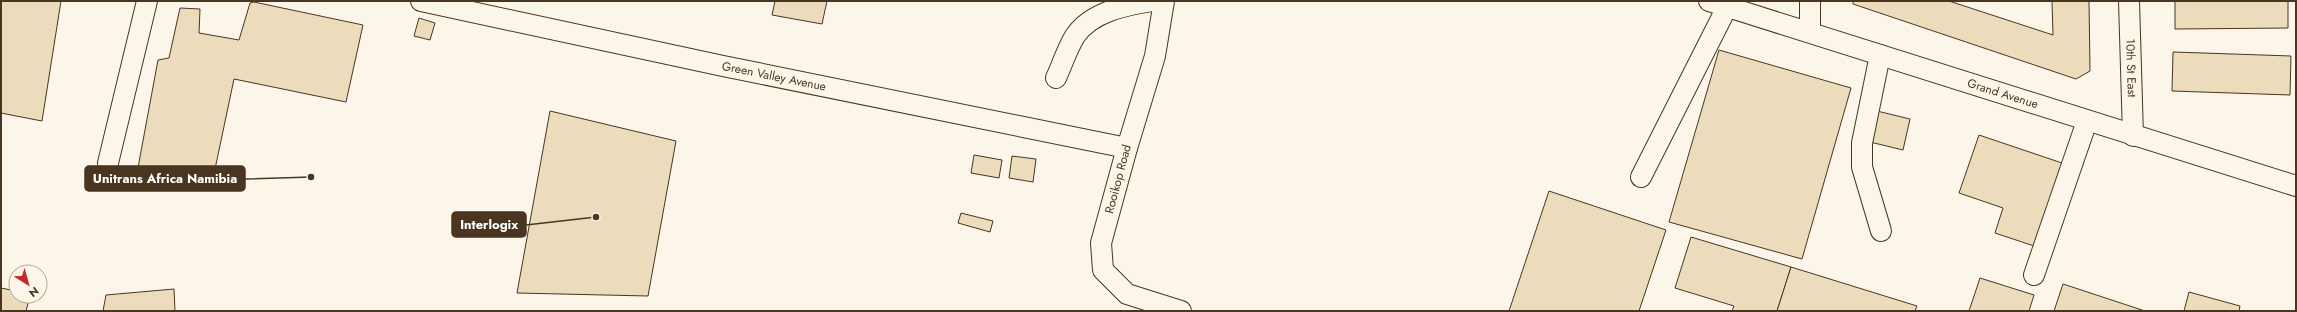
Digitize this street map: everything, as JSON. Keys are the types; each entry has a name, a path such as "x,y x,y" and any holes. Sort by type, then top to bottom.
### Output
{"street":[{"path":"108,163 147,1"},
{"name":"Green Valley Avenue","path":"421,1 723,66 1127,148"},
{"path":"1056,78 1075,35 1094,19 1122,6 1152,1"},
{"name":"Rooikop Road","path":"1164,1 1155,56 1127,148 1101,243 1103,270 1127,294 1181,311"},
{"name":"Grand Avenue","path":"1709,1 2133,136 2296,186"},
{"path":"1810,1 1810,32"},
{"name":"10th St East","path":"2129,1 2133,136"},
{"path":"1641,177 1728,7"},
{"path":"1880,55 1862,143 1862,167 1882,231"},
{"path":"2034,275 2087,121"}],"building":[{"path":"1,1 61,1 42,121 1,113"},
{"path":"775,1 827,1 822,24 772,15"},
{"path":"1853,1 1949,1 2053,35 2052,1 2089,1 2090,71 2076,79 1853,4"},
{"path":"2175,1 2288,1 2288,28 2175,29"},
{"path":"254,2 363,25 346,102 234,79 211,188 137,173 158,60 169,58 180,8 200,9 199,33 239,40 250,3"},
{"path":"419,18 435,23 430,40 414,36"},
{"path":"1719,50 1851,88 1802,259 1669,222"},
{"path":"2173,52 2291,56 2290,95 2172,91"},
{"path":"550,111 676,141 648,296 517,293"},
{"path":"1877,111 1910,119 1903,150 1870,142"},
{"path":"1979,135 2062,163 2034,246 1995,233 2003,208 1959,193"},
{"path":"974,155 1002,160 999,178 971,173"},
{"path":"1012,156 1036,159 1033,182 1009,178"},
{"path":"1549,191 1666,230 1639,311 1509,311"},
{"path":"961,213 993,221 990,232 958,223"},
{"path":"1691,237 1791,267 1777,311 1732,311 1734,306 1675,288"},
{"path":"1791,267 1917,306 1915,311 1777,311"},
{"path":"1980,278 2034,295 2029,311 1969,311"},
{"path":"2063,284 2145,311 2054,311"},
{"path":"1,288 8,289 8,304 28,304 26,311 1,311"},
{"path":"174,289 175,311 103,311 106,295"},
{"path":"2189,292 2240,306 2239,311 2184,311"}],"place":[{"name":"Unitrans Africa Namibia","path":"311,177"},
{"name":"Interlogix","path":"596,217"}]}
